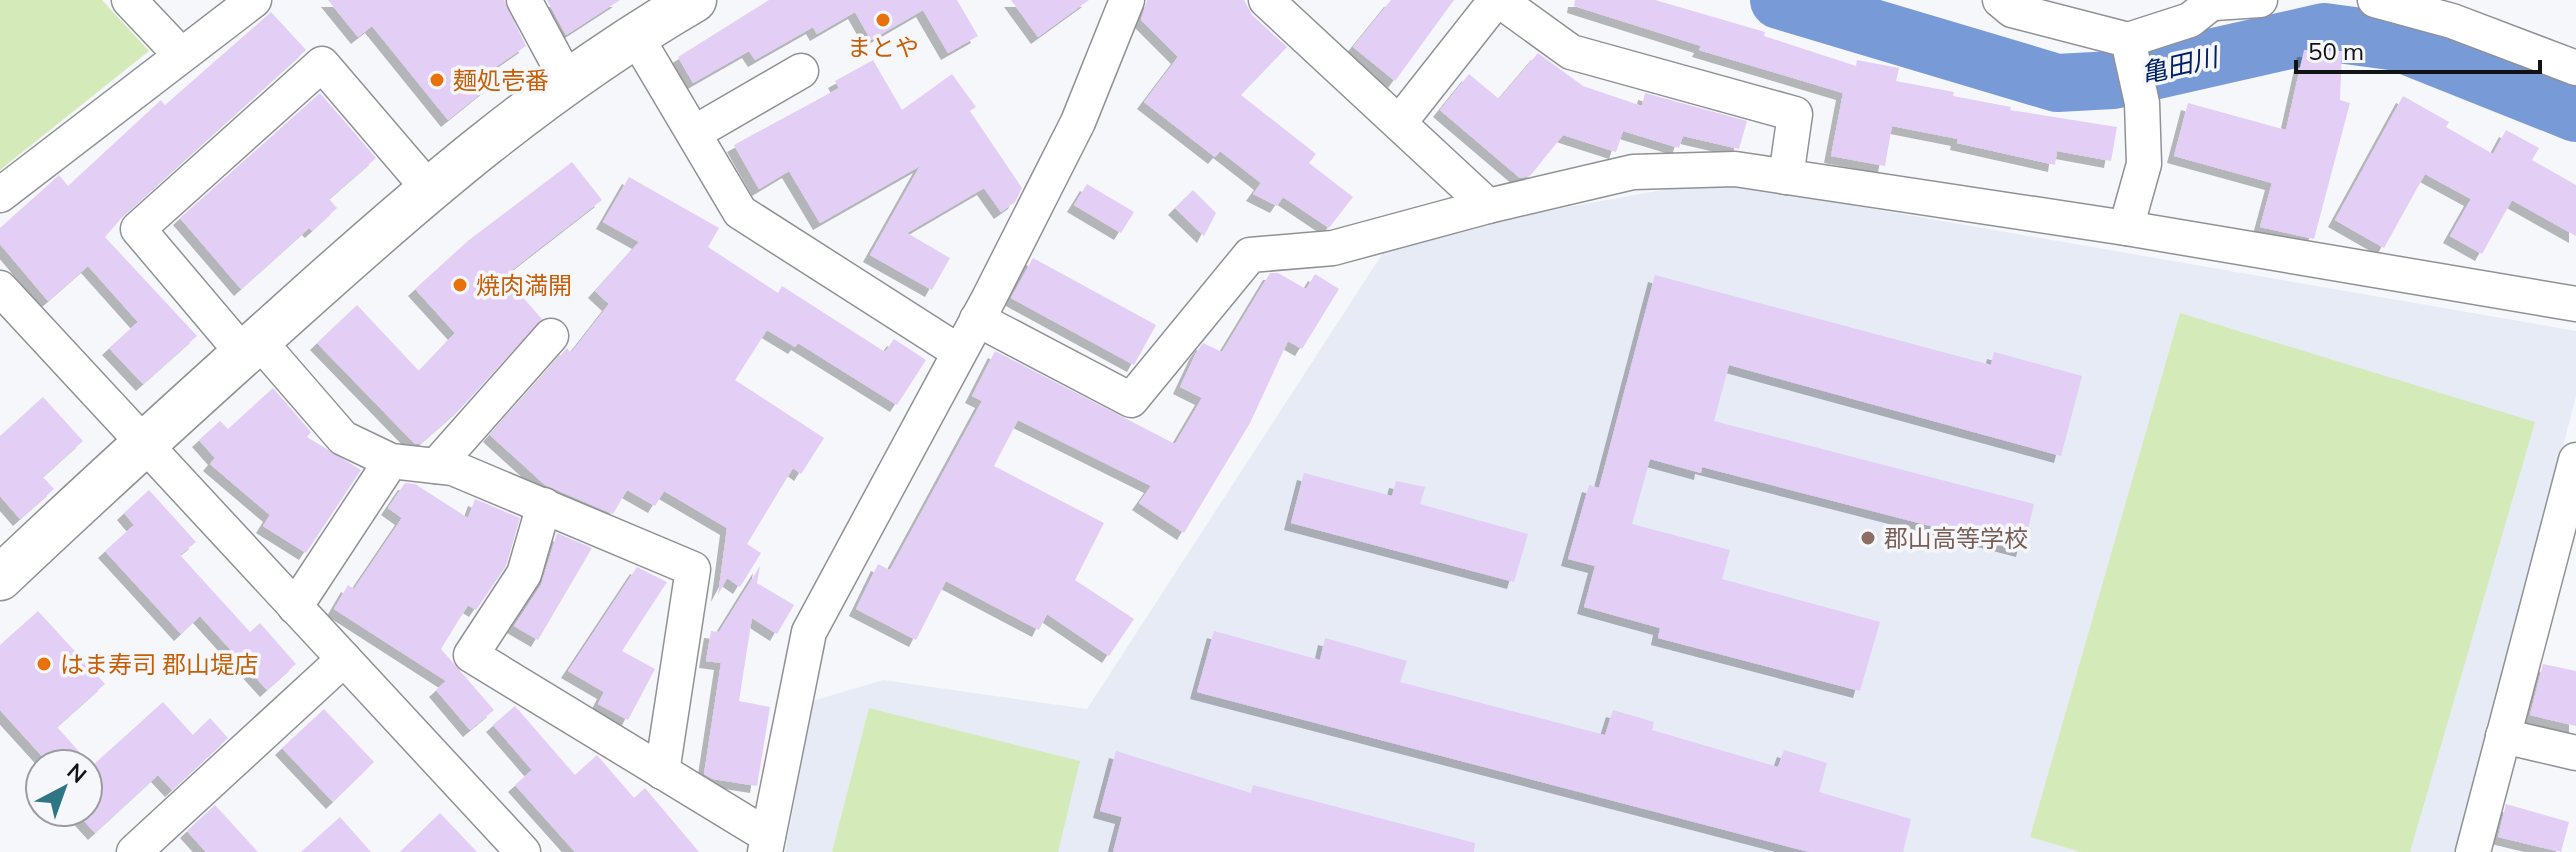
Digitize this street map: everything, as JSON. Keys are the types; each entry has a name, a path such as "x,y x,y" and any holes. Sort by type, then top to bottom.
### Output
{"street":[{"path":"129,0 181,55"},
{"path":"0,195 254,0"},
{"path":"524,0 567,80"},
{"path":"0,578 143,443 506,124 635,35 694,0"},
{"path":"544,505 524,574 471,655 662,772 767,844 809,632 977,319 1078,122 1127,0"},
{"path":"1266,0 1488,206"},
{"path":"1399,123 1498,0 1571,52 1795,114 1786,177"},
{"path":"2000,0 2012,10 2129,41 2190,20 2215,2 2260,0"},
{"path":"2375,0 2452,21 2576,68"},
{"path":"635,35 740,212 959,352"},
{"path":"2126,228 2144,164 2142,103 2129,41"},
{"path":"429,189 322,64 138,229 343,438 391,461 453,468 693,569 662,772"},
{"path":"694,133 801,71"},
{"path":"977,319 1131,400 1250,255 1333,248 1488,206 1633,172 1735,169 2126,228 2576,304"},
{"path":"0,288 516,849"},
{"path":"436,466 551,336"},
{"path":"2473,852 2576,460"},
{"path":"295,607 391,461"},
{"path":"134,852 344,659"},
{"path":"2503,736 2576,753"}],"shaded area":[{"name":"郡山高等学校","path":"1712,181 2576,331 2576,396 2457,852 785,852 813,701 883,680 1087,709 1392,239"}],"green space":[{"path":"0,0 102,0 149,51 0,170"},
{"path":"2180,313 2535,422 2410,852 2081,852 2030,837"},
{"path":"869,708 1080,761 1058,852 832,852"}],"building":[{"path":"328,0 504,0 526,46 487,73 495,82 448,120 372,26 358,37"},
{"path":"547,0 620,0 566,35"},
{"path":"769,0 957,0 978,36 948,53 923,10 871,40 855,12 817,34 813,27 755,60 749,51 693,83 678,57"},
{"path":"1011,0 1089,0 1038,37"},
{"path":"1147,0 1244,0 1252,15 1287,47 1241,95 1316,154 1309,163 1353,197 1329,228 1283,197 1277,206 1253,194 1261,183 1220,151 1215,157 1144,102 1178,57 1141,20"},
{"path":"1391,0 1454,0 1395,81 1353,47"},
{"path":"1575,0 1655,0 1765,32 1764,36 1856,66 1857,60 1899,68 1896,81 1954,92 1953,96 2011,107 2010,110 2117,127 2111,161 2057,151 2055,165 1957,143 1958,139 1892,126 1885,166 1831,156 1843,93 1699,50 1701,46 1574,6"},
{"path":"271,12 306,50 125,214 105,237 197,336 143,384 109,348 138,322 88,266 48,301 0,244 0,228 59,175 68,186 161,100 165,105"},
{"path":"2304,50 2342,51 2340,100 2350,103 2314,239 2260,227 2272,183 2174,156 2188,103 2286,130"},
{"path":"1538,53 1583,86 1642,106 1645,93 1747,121 1739,149 1683,136 1679,148 1623,131 1616,152 1563,135 1530,176 1520,178 1440,110 1469,74 1499,99"},
{"path":"873,60 902,110 952,74 976,107 970,111 1022,188 1015,202 1001,212 984,188 907,233 950,258 932,290 870,255 920,166 820,223 789,171 759,189 734,145 839,88 835,81"},
{"path":"320,93 376,158 329,199 337,208 312,231 309,228 241,289 180,218"},
{"path":"2403,96 2449,122 2446,127 2493,154 2506,130 2539,148 2532,160 2576,185 2576,236 2512,200 2482,254 2450,236 2471,199 2425,174 2384,248 2335,220"},
{"path":"572,162 602,200 504,276 542,319 461,408 420,444 414,443 317,343 357,305 419,371 455,333 415,289 469,240"},
{"path":"629,177 719,228 708,247 778,293 782,286 885,352 894,339 926,360 897,405 798,343 795,347 767,330 735,380 824,438 801,474 793,468 747,544 761,553 740,587 727,578 718,595 727,528 664,491 655,506 627,490 613,514 545,485 490,435 567,348 571,353 609,304 595,291 639,242 603,222"},
{"path":"1087,184 1134,212 1121,233 1074,205"},
{"path":"1193,190 1216,213 1204,236 1175,208"},
{"path":"1033,258 1156,325 1134,365 1011,298"},
{"path":"1270,273 1278,273 1306,289 1315,274 1339,289 1302,349 1288,341 1250,423 1184,533 1139,503 1151,486 1018,420 994,466 1104,523 1075,580 1134,619 1109,656 1047,614 1039,630 946,581 916,640 856,609 878,564 890,570 982,401 972,396 995,351 1175,444 1202,398 1180,387 1196,353 1203,343 1222,352"},
{"path":"1655,275 1991,365 1994,352 2082,376 2061,456 1729,365 1714,421 2034,504 2023,550 1702,467 1701,473 1650,459 1632,524 1730,550 1722,579 1880,622 1860,691 1658,638 1660,628 1584,607 1595,566 1568,559 1589,485 1599,488"},
{"path":"273,388 311,432 307,437 361,470 306,553 263,526 270,515 210,464 215,458 199,440 220,421 228,429"},
{"path":"43,397 83,441 43,477 54,489 20,519 0,496 0,436"},
{"path":"1304,473 1392,496 1396,481 1425,487 1420,504 1528,534 1514,582 1291,523"},
{"path":"405,483 415,484 468,518 475,499 520,518 506,566 476,610 468,605 441,649 494,710 470,730 436,690 446,681 334,609 348,585 354,589 402,518 388,508"},
{"path":"149,490 196,542 180,555 250,632 260,623 296,664 267,690 200,616 181,634 105,551 134,525 124,513"},
{"path":"557,533 592,548 538,640 514,626 541,585"},
{"path":"760,566 757,583 794,605 777,634 752,618 739,701 770,707 757,786 713,779 704,774 721,663 706,661 711,631 719,632"},
{"path":"637,567 667,582 622,651 655,669 628,720 598,704 604,692 568,671"},
{"path":"38,611 105,684 57,727 76,748 34,748 0,710 0,645"},
{"path":"1214,631 1320,660 1325,638 1407,661 1400,682 1605,735 1613,710 1654,722 1652,730 1778,767 1784,750 1827,763 1819,792 1911,819 1903,852 1809,852 1197,692"},
{"path":"2543,664 2576,671 2576,726 2530,715"},
{"path":"163,702 193,735 210,718 228,738 172,790 158,775 104,825 104,755"},
{"path":"515,706 575,775 597,755 634,798 645,788 699,852 575,852 515,785 532,770 493,725"},
{"path":"324,709 374,762 333,802 282,748"},
{"path":"1116,751 1251,793 1253,785 1475,843 1474,852 1113,852 1122,817 1100,811"},
{"path":"2506,804 2569,822 2561,852 2498,837"},
{"path":"215,805 258,852 206,852 187,831"},
{"path":"440,813 477,852 400,852"},
{"path":"340,817 371,852 301,852"}],"waterway":[{"name":"亀田川","path":"1779,0 2057,83 2113,80 2324,32 2398,42 2576,113"}],"place":[{"name":"まとや","path":"883,20"},
{"name":"麺処壱番","path":"437,80"},
{"name":"焼肉満開","path":"460,285"},
{"name":"郡山高等学校","path":"1868,538"},
{"name":"はま寿司 郡山堤店","path":"44,664"}]}
